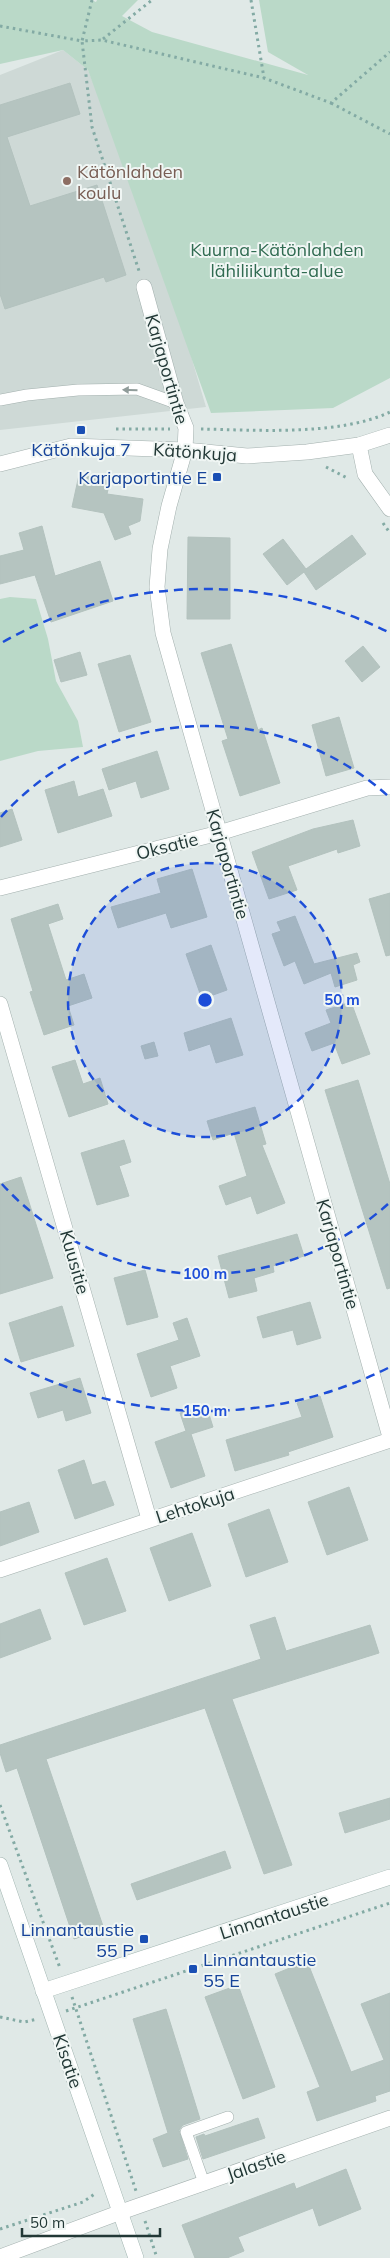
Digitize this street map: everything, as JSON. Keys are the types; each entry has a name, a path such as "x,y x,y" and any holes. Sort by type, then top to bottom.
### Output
{"street":[{"name":"Karjaportintie","path":"144,287 176,403 186,428 185,450 168,506 160,549 157,588 163,633 390,1439"},
{"name":"Kätönkuja","path":"0,464 71,446 185,450 247,456 359,446 390,435"},
{"path":"359,446 365,474 390,509"},
{"name":"Oksatie","path":"0,888 219,833 367,788 390,787"},
{"name":"Kuusitie","path":"0,1004 150,1519"},
{"name":"Lehtokuja","path":"0,1570 390,1439"},
{"name":"Kisatie","path":"0,1865 136,2258"},
{"name":"Linnantaustie","path":"44,1991 390,1877"},
{"name":"Jalastie","path":"0,2257 121,2212 138,2199 204,2183 390,2118"}],"lane":[{"path":"0,400 27,394 78,390 137,389 176,403"},
{"path":"204,2183 186,2132 228,2117"}],"path":[{"path":"92,0 82,41 92,127 144,287"},
{"path":"102,40 152,0"},
{"path":"251,0 264,78"},
{"path":"0,26 82,41 102,40 264,78 330,103 390,134"},
{"path":"330,103 390,52"},
{"path":"0,1805 76,2008 157,2258"},
{"path":"76,2008 390,1903"},
{"path":"0,2229 83,2202 101,2190 114,2191 138,2199"}],"shaded area":[{"name":"Kätönlahden koulu","path":"63,50 88,70 158,244 206,407 0,430 0,75"}],"green space":[{"name":"Kuurna-Kätönlahden lähiliikunta-alue","path":"0,0 91,0 96,2 97,0 138,0 122,16 152,32 308,75 268,52 259,0 390,0 390,378 333,408 211,413 88,70 63,50 0,64"},
{"path":"10,597 36,599 48,639 56,681 78,721 83,747 38,751 0,761 0,599"}],"building":[{"path":"70,83 80,114 7,137 30,206 97,185 126,275 106,282 104,277 5,309 0,294 0,105"},
{"path":"79,475 110,481 107,494 143,499 140,521 128,526 131,534 115,540 104,513 72,507"},
{"path":"42,526 55,576 100,561 113,601 51,622 35,575 0,584 0,556 24,550 19,533"},
{"path":"352,535 366,554 316,590 304,572 287,585 263,554 283,539 306,569"},
{"path":"188,537 230,538 230,619 187,619"},
{"path":"231,644 258,730 262,728 280,783 240,796 222,741 228,739 201,653"},
{"path":"363,646 380,667 362,682 345,661"},
{"path":"80,652 87,675 61,682 54,660"},
{"path":"130,655 151,722 119,732 98,664"},
{"path":"339,717 354,768 326,776 312,725"},
{"path":"157,751 169,789 141,798 136,781 109,790 102,769"},
{"path":"74,781 78,797 103,789 112,816 58,833 45,790"},
{"path":"12,809 22,840 0,847 0,813"},
{"path":"353,820 360,846 338,853 337,849 288,866 297,890 269,899 252,852 313,829"},
{"path":"192,869 207,917 171,928 166,913 118,928 111,907 161,893 157,879"},
{"path":"390,893 390,955 386,956 369,899"},
{"path":"58,904 63,919 48,924 66,980 84,974 92,998 68,1006 74,1025 44,1035 30,992 33,991 11,919"},
{"path":"295,916 314,964 357,953 360,962 353,965 357,980 335,987 331,973 304,984 295,961 284,966 272,934 281,931 277,922"},
{"path":"211,945 227,990 202,999 186,954"},
{"path":"351,1002 370,1054 342,1064 334,1043 312,1051 305,1033 331,1023 326,1010"},
{"path":"231,1018 243,1055 216,1063 210,1044 189,1051 184,1033"},
{"path":"154,1042 158,1056 145,1059 141,1046"},
{"path":"75,1060 83,1084 100,1078 108,1104 69,1117 52,1067"},
{"path":"358,1080 390,1184 390,1288 387,1289 325,1090"},
{"path":"255,1107 266,1144 262,1145 285,1203 257,1214 251,1196 226,1205 219,1186 247,1176 234,1133 213,1140 207,1121"},
{"path":"124,1140 131,1162 119,1166 129,1196 97,1205 81,1153"},
{"path":"21,1177 53,1278 0,1294 0,1184"},
{"path":"297,1234 304,1256 273,1266 274,1272 254,1278 257,1291 229,1298 218,1256"},
{"path":"145,1270 158,1317 127,1325 114,1278"},
{"path":"310,1302 321,1338 297,1345 293,1330 263,1338 257,1317"},
{"path":"62,1306 74,1346 21,1362 9,1323"},
{"path":"187,1318 200,1356 170,1366 177,1388 151,1397 137,1354 179,1340 173,1323"},
{"path":"80,1378 91,1413 66,1421 63,1410 38,1418 30,1393"},
{"path":"320,1396 333,1437 288,1452 289,1455 235,1471 226,1440 302,1417 297,1403"},
{"path":"206,1405 213,1427 191,1434 205,1476 171,1488 155,1442 186,1431 180,1413"},
{"path":"84,1460 92,1485 105,1481 114,1505 75,1519 58,1470"},
{"path":"349,1487 368,1540 327,1555 308,1502"},
{"path":"29,1502 39,1532 0,1546 0,1512"},
{"path":"269,1509 288,1562 246,1577 228,1524"},
{"path":"192,1533 211,1586 169,1601 150,1548"},
{"path":"107,1558 126,1611 84,1625 65,1573"},
{"path":"40,1609 51,1639 0,1658 0,1624"},
{"path":"275,1617 286,1651 370,1625 379,1653 232,1699 292,1865 264,1874 205,1708 46,1759 104,1929 74,1939 17,1768 6,1772 0,1753 0,1745 261,1659 250,1625"},
{"path":"390,1798 390,1819 345,1833 339,1813"},
{"path":"225,1851 231,1868 137,1900 131,1884"},
{"path":"307,1961 351,2072 384,2060 361,2004 390,1993 390,2091 375,2096 376,2101 317,2121 307,2092 320,2087 275,1974"},
{"path":"238,1985 275,2087 243,2099 205,1997"},
{"path":"166,2009 200,2119 183,2125 179,2130 188,2159 163,2167 153,2139 168,2133 133,2019"},
{"path":"258,2118 265,2138 203,2159 196,2137 204,2134 205,2136"},
{"path":"346,2169 361,2209 319,2226 313,2208 238,2237 244,2251 227,2258 195,2258 182,2225 294,2183 296,2189"}],"place":[{"name":"Kätönlahden koulu","path":"67,181"},
{"name":"Kätönkuja 7","path":"81,430"},
{"name":"Karjaportintie E","path":"217,477"},
{"name":"Linnantaustie 55 P","path":"144,1939"},
{"name":"Linnantaustie 55 E","path":"193,1969"}]}
